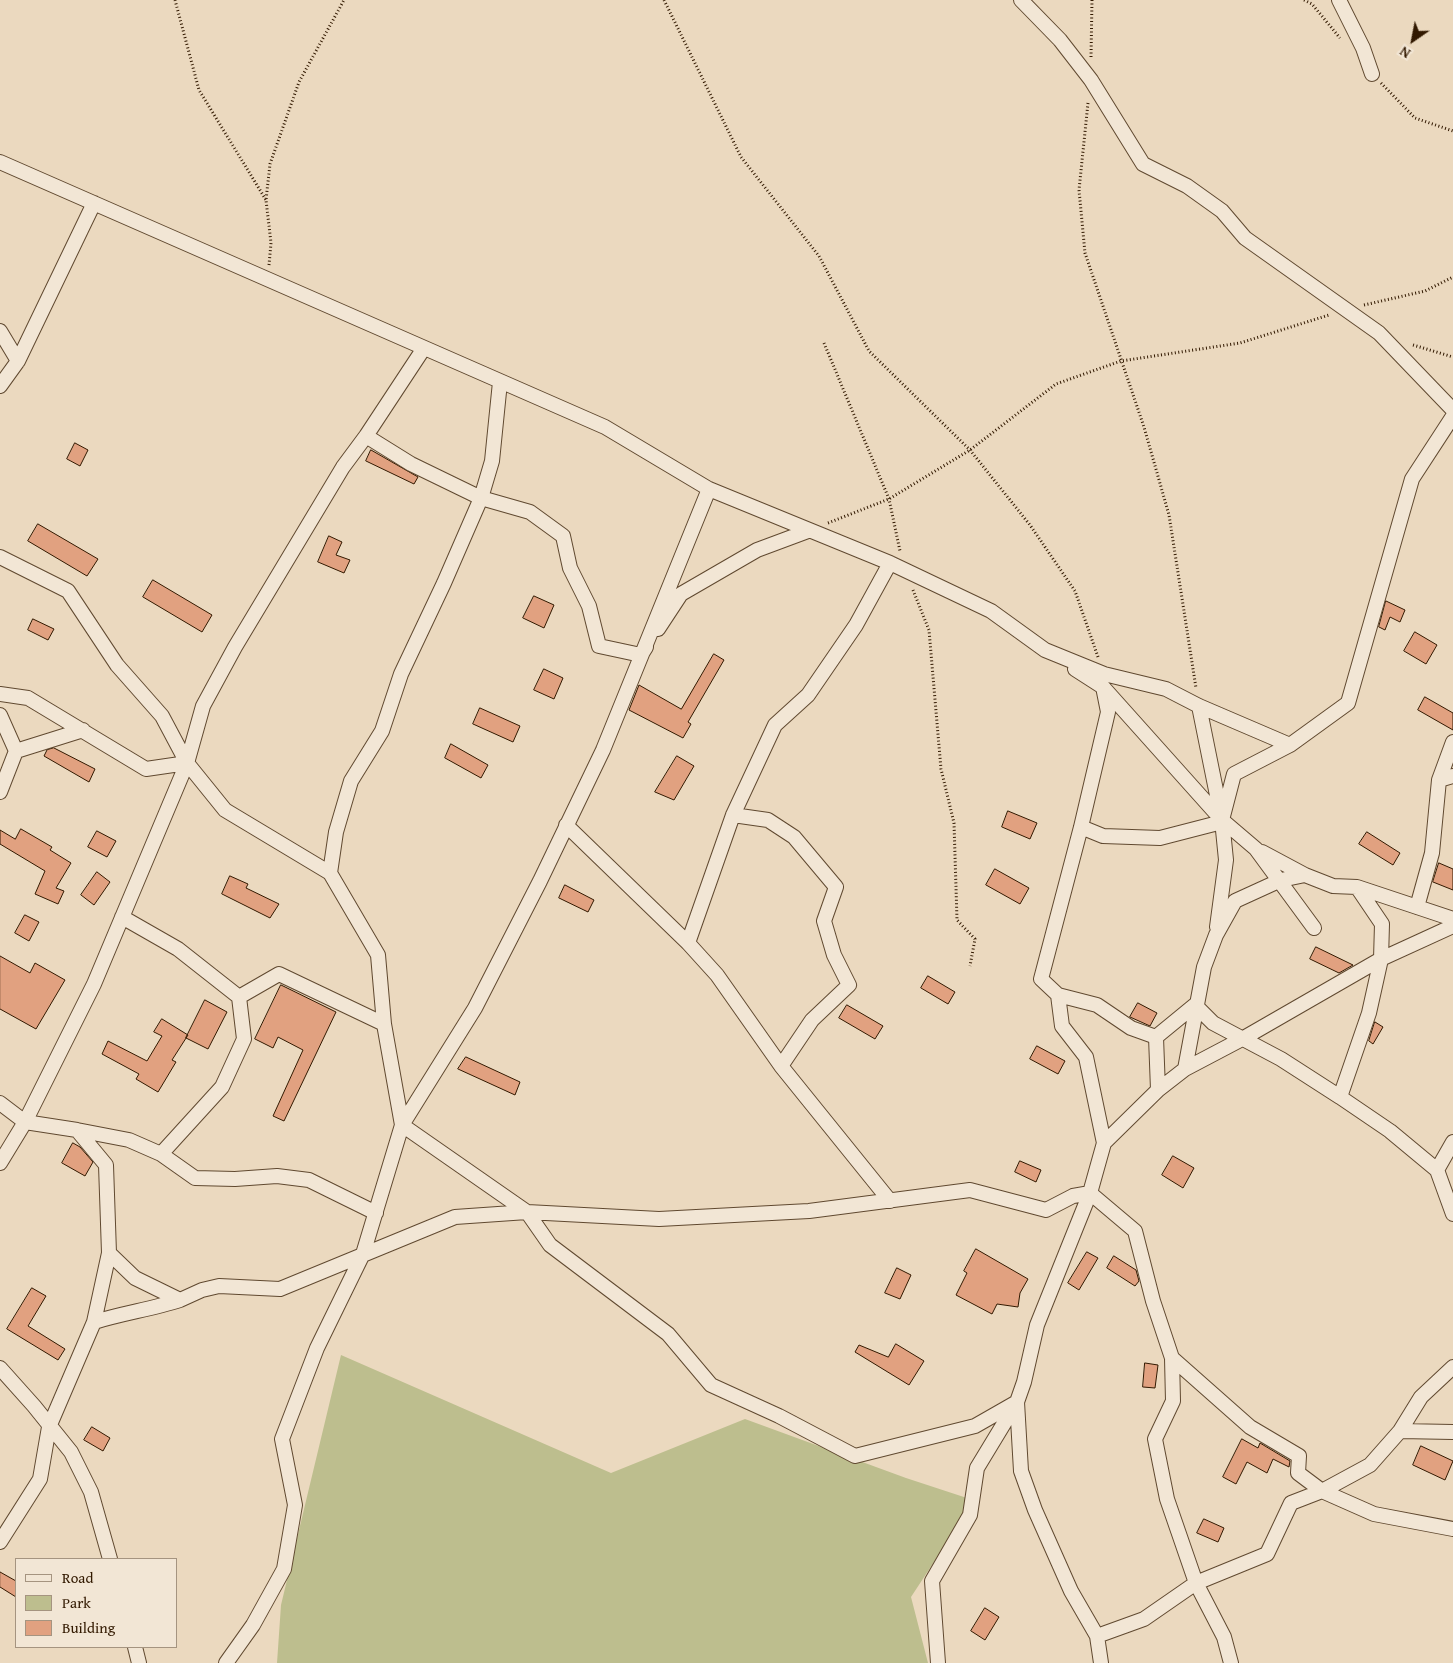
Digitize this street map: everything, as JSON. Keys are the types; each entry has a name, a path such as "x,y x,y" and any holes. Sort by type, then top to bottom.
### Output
{"street":[{"path":"1021,0 1060,40 1091,80 1143,164 1188,186 1222,211 1245,238 1379,333 1453,410"},
{"path":"1339,0 1363,48 1372,74"},
{"path":"0,162 268,277 500,382 605,427 709,489 890,563 991,611 1045,650 1104,681 1166,689 1199,706 1290,745"},
{"path":"0,386 18,361 94,203"},
{"path":"0,330 18,361"},
{"path":"0,1163 25,1122 82,1008 186,763 203,706 235,647 343,467 366,436 424,348"},
{"path":"330,873 336,832 351,781 382,731 401,674 481,498 492,461 500,382"},
{"path":"1222,821 1234,774 1290,745 1348,704 1412,479 1453,416"},
{"path":"366,436 411,464 481,498 530,512 563,536 570,568 589,606 599,646 641,655"},
{"path":"226,1663 253,1625 284,1569 295,1506 282,1439 317,1348 363,1254 402,1125 475,1008 603,750 709,489"},
{"path":"641,655 681,594 757,550 808,531"},
{"path":"0,557 68,591 117,666 162,716 186,763 225,810 330,873 378,955 384,1024 402,1125 528,1212 550,1245 668,1334 711,1385 779,1416 855,1456 975,1426 1017,1402"},
{"path":"688,943 733,815 775,725 808,695 856,625 890,563"},
{"path":"1104,681 1222,821 1256,849 1305,875 1333,886 1357,887 1453,919"},
{"path":"1104,681 1108,712 1081,827 1041,979 1058,995 1097,1005 1131,1028 1156,1037"},
{"path":"0,694 28,698 146,769 186,763"},
{"path":"1199,706 1222,821 1226,860 1216,935"},
{"path":"0,715 16,751 0,792"},
{"path":"16,751 83,730"},
{"path":"1417,907 1432,853 1439,780 1453,742"},
{"path":"1439,780 1453,776"},
{"path":"733,815 768,820 794,837 836,887 824,921 834,955 849,985 812,1020 780,1066"},
{"path":"1081,827 1103,836 1160,838 1222,821"},
{"path":"566,825 688,943 717,975 780,1066 890,1200"},
{"path":"1256,849 1281,880 1314,928"},
{"path":"1184,1069 1195,1005 1204,967 1216,935 1235,902 1281,880 1305,875"},
{"path":"1340,1097 1369,1013 1381,959 1382,924 1357,887"},
{"path":"122,917 178,949 239,997 244,1039 222,1087 161,1154"},
{"path":"1104,1143 1158,1090 1184,1069 1242,1039 1381,959 1453,926"},
{"path":"239,997 279,974 384,1024"},
{"path":"938,1663 932,1581 970,1515 977,1468 1017,1402 1024,1382 1037,1325 1090,1193 1104,1143 1086,1057 1062,1026 1058,995"},
{"path":"1156,1037 1195,1005"},
{"path":"1195,1005 1213,1023 1281,1059 1390,1131 1437,1170 1453,1214"},
{"path":"1156,1037 1158,1090"},
{"path":"0,1103 25,1122 129,1140 161,1154 195,1178 235,1179 277,1176 309,1180 376,1213"},
{"path":"0,1542 40,1479 49,1428 94,1322 109,1253 106,1166 77,1130"},
{"path":"1437,1170 1453,1142"},
{"path":"94,1322 118,1314 148,1310 180,1300 202,1290 219,1286 280,1289 454,1217 528,1212 659,1219 809,1211 970,1190 1046,1210 1073,1196 1090,1193"},
{"path":"1090,1193 1135,1231 1153,1301 1172,1358 1173,1401 1155,1439 1167,1499 1196,1583 1224,1637 1231,1663"},
{"path":"109,1253 135,1278 180,1300"},
{"path":"1172,1358 1250,1427 1299,1456 1298,1473 1322,1491 1374,1514 1453,1529"},
{"path":"1097,1636 1144,1619 1196,1583 1267,1554 1291,1503 1322,1491 1370,1464 1400,1431 1421,1397 1453,1367"},
{"path":"0,1368 71,1452 91,1492 110,1558"},
{"path":"1017,1402 1021,1471 1035,1510 1071,1591 1097,1636 1101,1663"},
{"path":"1400,1431 1453,1432"},
{"path":"135,1648 139,1663"}],"path":[{"path":"175,0 199,90 266,200"},
{"path":"268,277 272,242 266,200 270,164 299,82 344,0"},
{"path":"664,0 741,157 819,256 869,351 970,450 1030,525 1074,591 1104,681"},
{"path":"1092,0 1091,80 1078,190 1085,253 1144,427 1169,515 1199,706"},
{"path":"808,531 889,499 970,450 1056,384 1121,361 1240,343 1346,310 1425,291 1453,277"},
{"path":"824,343 889,499 892,520 905,570 929,630 940,769 954,823 957,920 975,939 970,966"},
{"path":"1405,343 1453,357"}],"green space":[{"path":"341,1355 611,1473 745,1419 906,1478 970,1499 955,1530 911,1597 928,1663 277,1663 281,1605"}],"building":[{"path":"75,443 88,450 80,466 67,459"},
{"path":"371,450 418,477 414,484 366,461"},
{"path":"38,524 98,559 87,576 28,541"},
{"path":"329,536 342,542 336,555 350,560 344,573 318,562"},
{"path":"153,580 212,615 202,632 143,597"},
{"path":"534,596 554,605 544,628 523,618"},
{"path":"1386,601 1405,610 1400,622 1390,617 1385,630 1379,627"},
{"path":"33,619 54,629 48,640 28,630"},
{"path":"1415,632 1437,645 1426,664 1404,651"},
{"path":"714,654 724,660 688,722 691,724 683,738 629,710 639,685 681,709"},
{"path":"544,669 563,678 554,699 534,690"},
{"path":"1425,697 1453,713 1453,730 1418,710"},
{"path":"480,708 520,726 513,742 473,724"},
{"path":"451,744 488,765 481,778 445,758"},
{"path":"54,748 95,769 89,782 44,756 47,750"},
{"path":"677,756 694,766 674,800 655,792"},
{"path":"1008,811 1037,823 1030,839 1002,827"},
{"path":"21,829 52,847 50,850 71,863 56,888 64,891 58,904 35,894 45,871 0,844 0,830 15,839"},
{"path":"97,831 116,841 107,857 88,847"},
{"path":"1367,832 1400,853 1393,865 1359,844"},
{"path":"1439,863 1453,869 1453,890 1433,882"},
{"path":"995,869 1029,888 1020,904 986,885"},
{"path":"97,872 110,882 94,905 81,895"},
{"path":"230,876 248,884 246,888 279,904 270,918 222,894"},
{"path":"565,885 594,900 588,912 559,898"},
{"path":"25,915 39,922 29,941 15,933"},
{"path":"1316,947 1353,965 1339,973 1310,959"},
{"path":"0,956 30,973 35,963 65,980 36,1029 0,1009"},
{"path":"928,976 955,992 948,1004 921,988"},
{"path":"281,985 336,1012 284,1121 273,1116 303,1050 278,1037 273,1048 255,1039"},
{"path":"205,1000 227,1012 208,1049 186,1038"},
{"path":"1138,1003 1157,1013 1150,1026 1130,1017"},
{"path":"847,1005 883,1026 875,1039 839,1018"},
{"path":"162,1019 188,1035 172,1060 176,1062 158,1092 136,1079 139,1074 102,1054 108,1041 147,1061 162,1036 154,1032"},
{"path":"1375,1022 1383,1027 1373,1044 1369,1041"},
{"path":"1037,1046 1065,1061 1058,1074 1030,1059"},
{"path":"466,1057 520,1082 515,1095 458,1069"},
{"path":"73,1143 80,1147 93,1162 85,1176 62,1163"},
{"path":"1173,1156 1194,1168 1183,1188 1162,1175"},
{"path":"1020,1161 1041,1170 1036,1182 1015,1172"},
{"path":"976,1249 1028,1279 1020,1293 1018,1307 997,1304 992,1314 956,1295 967,1273 964,1271"},
{"path":"1087,1252 1098,1258 1079,1290 1068,1283"},
{"path":"1114,1256 1136,1270 1139,1281 1135,1286 1107,1268"},
{"path":"897,1268 911,1275 900,1299 885,1293"},
{"path":"32,1288 46,1296 28,1326 65,1349 58,1360 7,1329"},
{"path":"896,1344 924,1361 909,1385 855,1352 859,1345 888,1357"},
{"path":"1145,1363 1158,1365 1155,1388 1143,1387"},
{"path":"92,1427 110,1438 103,1451 84,1440"},
{"path":"1242,1439 1258,1448 1260,1443 1290,1461 1289,1467 1273,1459 1267,1473 1247,1462 1236,1484 1223,1477"},
{"path":"1421,1446 1453,1461 1445,1480 1413,1465"},
{"path":"1204,1519 1224,1528 1218,1542 1197,1533"},
{"path":"0,1572 15,1580 15,1596 0,1587"},
{"path":"985,1608 999,1617 985,1640 971,1631"}]}
